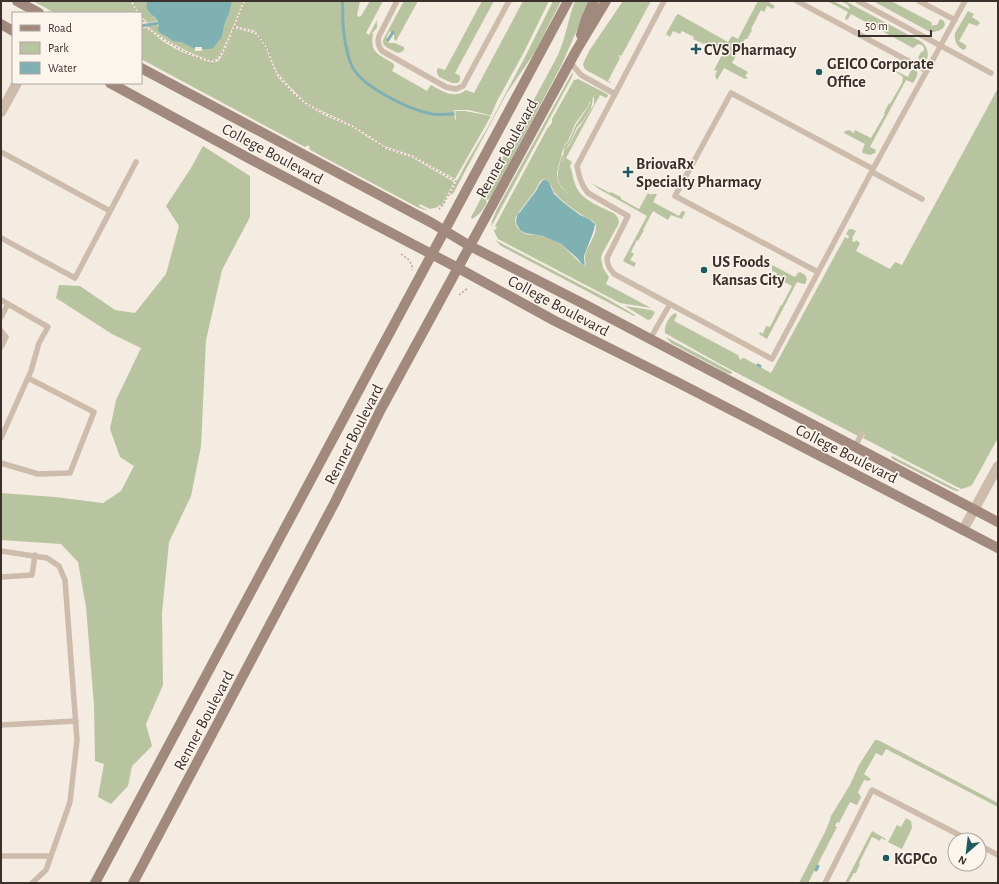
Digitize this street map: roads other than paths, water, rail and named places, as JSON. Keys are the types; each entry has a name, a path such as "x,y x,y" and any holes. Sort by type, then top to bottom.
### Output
{"main road":[{"path":"17,1 37,12"},
{"name":"Renner Boulevard","path":"96,883 222,644 568,1"},
{"path":"576,51 586,19 594,1"},
{"name":"Renner Boulevard","path":"133,883 332,509 380,411 576,51 606,1"},
{"path":"1,24 12,30"},
{"name":"College Boulevard","path":"142,69 432,223 470,246 580,302 998,522"},
{"name":"College Boulevard","path":"112,84 254,161 432,254 555,322 677,382 998,548"}],"street":[{"path":"1,112 16,84"},
{"path":"964,530 998,466"}],"lane":[{"path":"398,1 379,36 377,42 378,47 382,51 446,87 456,89 463,86 509,1"},
{"path":"664,1 577,166 581,182 583,188 588,193 628,216 607,258 607,264 614,274 772,359 872,170 965,1"},
{"path":"797,1 806,3 927,71"},
{"path":"858,1 990,73"},
{"path":"919,1 955,20"},
{"path":"570,62 581,75 615,94"},
{"path":"818,272 675,196 731,93 922,199"},
{"path":"1,152 110,211"},
{"path":"1,238 76,278 136,162"},
{"path":"1,300 48,327 39,343 31,371 1,438"},
{"path":"1,317 8,304"},
{"path":"650,339 670,304"},
{"path":"1,331 6,337 1,347"},
{"path":"1,463 38,474 70,473 94,412 28,378"},
{"path":"855,447 862,433"},
{"path":"1,551 47,558 59,566 64,580 77,740 70,802 46,870 32,883"},
{"path":"1,577 32,576 35,555"},
{"path":"1,725 76,721"},
{"path":"825,883 872,790 953,832"},
{"path":"987,849 998,855"},
{"path":"1,856 51,856"}],"water":[{"path":"147,1 232,1 221,38 213,48 202,49 202,47 195,47 195,49 181,42 173,41 159,32 159,25 156,18 147,10"},
{"path":"543,180 549,182 554,194 564,203 595,224 584,256 585,265 583,265 561,244 543,236 525,233 520,230 517,225 517,215"}],"waterway":[{"path":"342,1 344,32 348,55 351,64 364,81 386,96 411,108 432,114 453,114"},
{"path":"142,26 159,23"},
{"path":"388,40 393,32"},
{"path":"816,870 818,866"}],"place":[{"name":"CVS Pharmacy","path":"696,49"},
{"name":"GEICO Corporate Office","path":"819,72"},
{"name":"BriovaRx Specialty Pharmacy","path":"628,172"},
{"name":"US Foods Kansas City","path":"704,270"},
{"name":"KGPCo","path":"886,858"}]}
